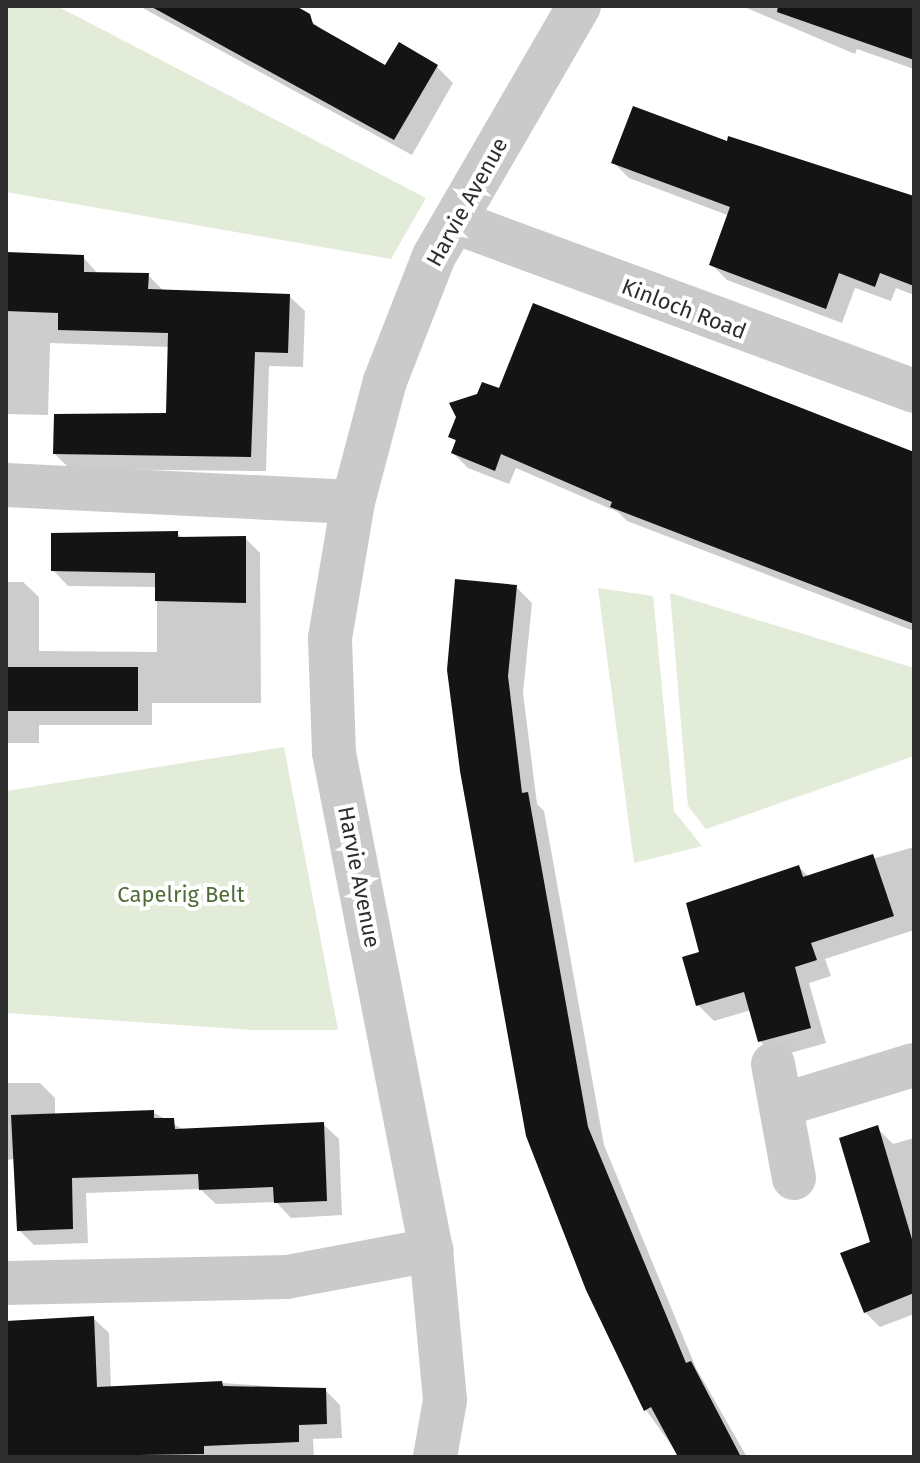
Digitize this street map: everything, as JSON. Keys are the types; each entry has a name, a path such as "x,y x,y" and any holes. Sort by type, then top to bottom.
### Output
{"street":[{"name":"Harvie Avenue","path":"435,1457 445,1400 431,1250 334,753 330,638 353,502 385,381 434,256 579,6"},
{"name":"Kinloch Road","path":"455,222 914,391"},
{"path":"6,485 353,502"},
{"path":"794,1178 778,1084 914,1065"},
{"path":"6,1283 287,1277 431,1250"}],"green space":[{"path":"6,6 57,6 426,198 391,259 6,192"},
{"path":"598,588 653,596 674,811 702,846 634,863"},
{"path":"670,593 914,668 914,756 706,829 688,806"},
{"name":"Capelrig Belt","path":"284,747 338,1030 252,1030 6,1013 6,791"}],"building":[{"path":"150,6 296,6 310,14 313,24 385,65 399,42 438,65 394,140"},
{"path":"778,6 914,6 914,60 777,12"},
{"path":"633,106 727,141 728,136 914,196 914,286 880,273 875,287 839,273 826,309 709,265 730,207 611,163"},
{"path":"6,252 84,255 84,272 149,273 148,289 290,294 288,353 255,352 251,457 53,454 54,414 166,413 168,333 58,330 58,313 6,311"},
{"path":"533,303 914,452 914,624 610,507 612,502 501,454 495,471 451,453 456,440 448,437 456,417 449,403 477,394 482,382 499,388"},
{"path":"178,531 178,537 246,536 246,603 155,601 155,573 51,571 51,533"},
{"path":"455,579 517,585 508,676 522,793 528,792 588,1127 686,1363 691,1361 741,1457 678,1457 651,1407 644,1411 586,1290 526,1136 460,771 447,670"},
{"path":"6,667 138,667 138,711 6,711"},
{"path":"873,854 894,916 811,943 817,960 795,967 811,1028 758,1042 744,992 696,1006 682,957 699,952 686,903 799,865 803,877"},
{"path":"154,1110 154,1118 174,1118 175,1129 324,1122 327,1201 274,1203 273,1187 199,1190 198,1174 72,1178 73,1229 17,1231 11,1115"},
{"path":"878,1125 914,1246 914,1293 864,1313 840,1253 870,1242 839,1138"},
{"path":"94,1316 97,1387 222,1381 223,1386 326,1388 327,1424 299,1425 299,1442 204,1446 204,1454 6,1457 6,1321"}]}
